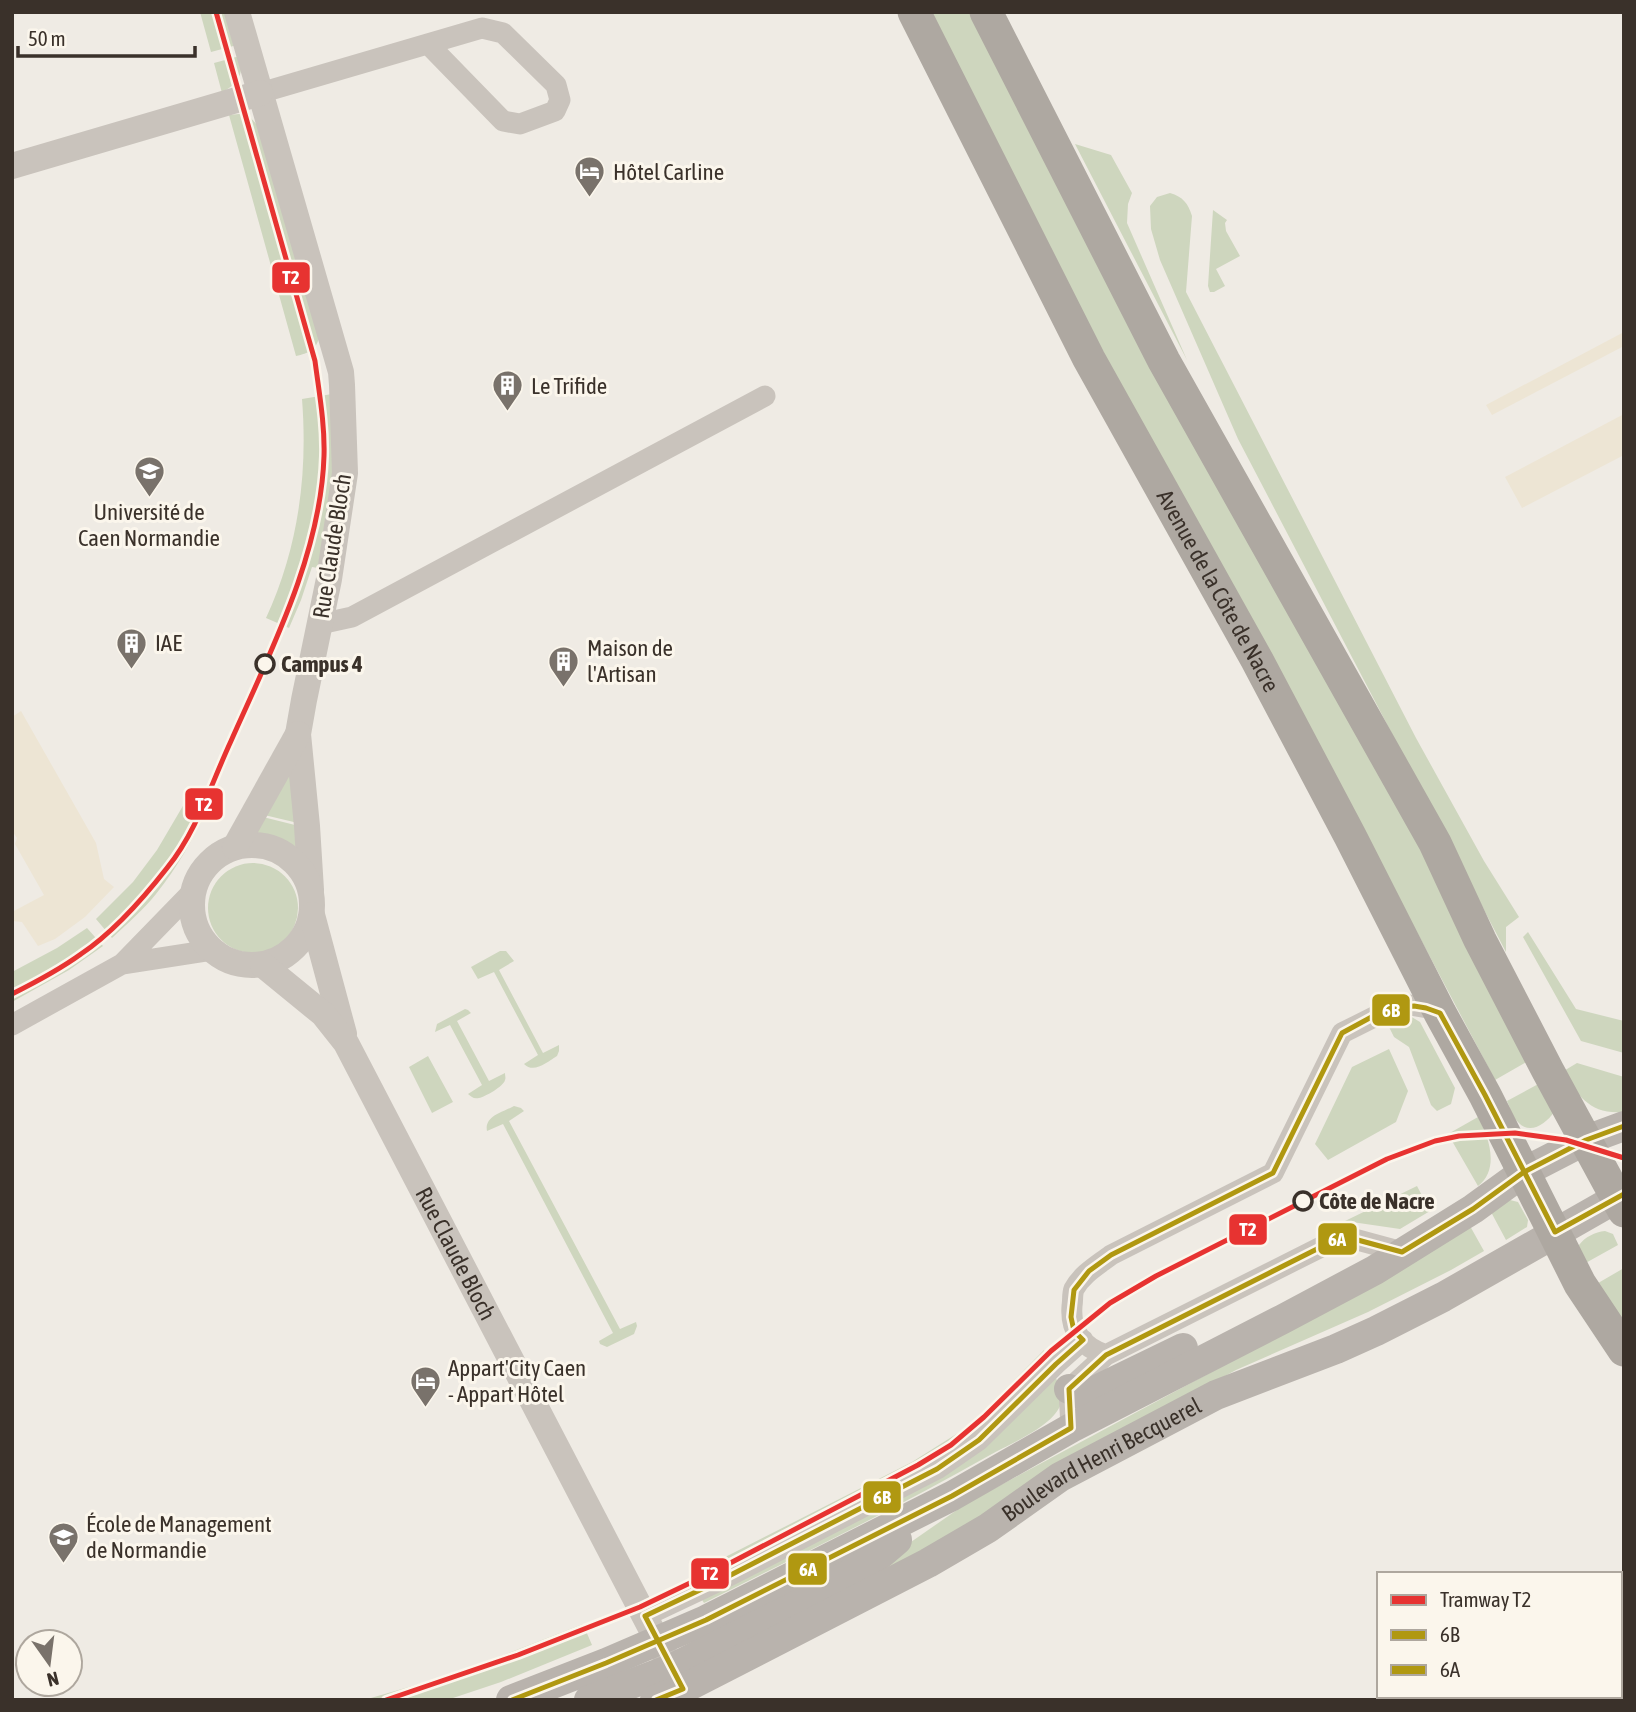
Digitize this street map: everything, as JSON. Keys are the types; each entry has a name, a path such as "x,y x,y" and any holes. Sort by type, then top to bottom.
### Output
{"main road":[{"name":"Avenue de la Côte de Nacre","path":"914,12 1089,359 1256,660 1369,872 1580,1284 1624,1350"},
{"path":"986,12 1164,361 1435,843 1480,940 1621,1201"},
{"name":"Boulevard Henri Becquerel","path":"511,1700 606,1663 652,1629 706,1620 952,1496 1071,1428 1375,1270 1473,1209 1524,1171 1586,1140 1624,1126"},
{"name":"Boulevard Henri Becquerel","path":"589,1700 678,1678 928,1563 988,1528 1060,1477 1216,1395 1376,1331 1443,1297 1555,1232 1621,1201"},
{"path":"1069,1389 1084,1396 1223,1329 1283,1319"},
{"name":"Boulevard Henri Becquerel","path":"654,1700 678,1678 877,1557 952,1496"}],"street":[{"name":"Rue Claude Bloch","path":"237,12 341,372 345,473 329,579 298,734 311,902 346,1043"},
{"path":"12,166 482,28 503,33 556,85 560,100 555,111 520,124 503,121 428,44"},
{"path":"320,624 352,617 765,396"},
{"name":"Rue Claude Bloch","path":"235,847 298,734"},
{"path":"12,1025 122,964 193,891 208,864 221,853 235,847 261,845 280,851 295,862 305,875 311,902 308,929 302,940 285,956 263,965 239,964 212,950 201,937 192,911 193,891"},
{"path":"122,964 212,950"},
{"name":"Rue Claude Bloch","path":"263,965 323,1014 346,1043 678,1678"},
{"path":"1106,1355 1092,1350 1074,1331 1071,1317 1074,1290 1089,1270 1111,1255 1273,1174 1342,1033 1390,1009 1410,1006 1428,1008 1440,1013"},
{"path":"1071,1428 1069,1389 1106,1355 1343,1236 1402,1252"},
{"path":"652,1629 721,1580 937,1469 979,1440 1083,1340"}],"green space":[{"path":"200,12 227,12 237,45 211,52"},
{"path":"926,12 973,12 1388,785 1530,1060 1495,1080 1325,758 1125,398"},
{"path":"240,56 240,74 222,93 214,63"},
{"path":"229,115 250,117 258,126 319,338 313,349 301,355 296,356"},
{"path":"1075,144 1111,155 1132,193 1128,204 1127,223 1187,360"},
{"path":"1170,193 1184,201 1192,216 1186,292 1416,738 1484,861 1519,917 1506,927 1506,952 1238,439 1160,260 1151,229 1150,206 1157,197"},
{"path":"1213,210 1227,220 1226,231 1240,256 1216,269 1225,286 1210,292 1208,286"},
{"path":"332,394 335,432 331,494 318,568 312,567 289,628 266,618 286,565 298,511 303,456 302,399"},
{"path":"290,759 298,823 260,814"},
{"path":"187,799 208,808 196,831 178,864 156,894 112,938 96,919 133,882 157,850"},
{"path":"259,816 299,826 296,847 267,835 248,833"},
{"path":"253,863 278,871 290,883 298,908 290,933 278,945 253,953 228,945 216,933 208,908 216,883 228,871"},
{"path":"87,928 103,946 69,970 12,1002 12,972"},
{"path":"1528,932 1576,1009 1624,1021 1624,1053 1581,1041 1523,937"},
{"path":"500,951 506,951 514,961 499,970 543,1053 559,1045 557,1056 545,1064 532,1068 524,1064 538,1055 494,972 478,979 471,967"},
{"path":"465,1009 471,1013 457,1021 489,1081 505,1073 501,1085 479,1098 468,1094 482,1085 450,1025 435,1032 437,1024"},
{"path":"1402,1015 1420,1022 1455,1088 1451,1104 1437,1111 1431,1105 1409,1047 1394,1037 1387,1023"},
{"path":"1389,1049 1408,1091 1396,1122 1328,1160 1315,1144 1352,1067"},
{"path":"428,1056 453,1102 432,1113 409,1067"},
{"path":"1577,1063 1624,1077 1624,1112 1602,1110 1580,1096 1562,1072"},
{"path":"1542,1082 1554,1112 1547,1121 1537,1127 1527,1128 1515,1119 1507,1101"},
{"path":"514,1106 524,1111 509,1121 620,1329 636,1322 634,1334 607,1347 599,1341 613,1333 503,1124 487,1131 491,1118"},
{"path":"1478,1117 1489,1143 1491,1162 1485,1179 1478,1186 1448,1134"},
{"path":"1417,1186 1430,1211 1400,1229 1345,1221"},
{"path":"1510,1200 1518,1202 1528,1220 1527,1227 1506,1240 1491,1212"},
{"path":"1470,1226 1484,1251 1451,1270 1368,1312 1236,1370 1043,1475 975,1525 883,1572 875,1567 967,1503 1217,1369"},
{"path":"1605,1231 1613,1234 1618,1245 1582,1265 1579,1245 1590,1235"},
{"path":"1624,1268 1624,1329 1593,1286"},
{"path":"1044,1350 1049,1362 1000,1412 933,1462 695,1585 690,1575 912,1462 958,1433 979,1416"},
{"path":"1055,1375 1061,1394 1060,1406 1039,1428 884,1512 704,1603 701,1598 955,1467"},
{"path":"583,1624 592,1645 501,1682 447,1700 364,1700 457,1673"}],"shaded area":[{"path":"1624,332 1624,346 1492,415 1486,405"},
{"path":"1624,414 1624,455 1522,508 1505,477"},
{"path":"21,711 96,843 104,879 114,887 85,917 55,939 38,946 22,922 12,921 12,912 44,895 15,844 17,838 12,831 12,717"}],"tram line":[{"name":"T2","path":"12,994 64,965 105,936 138,903 178,854 203,807 277,638 304,566 314,530 324,456 323,420 315,361 216,12"},
{"name":"T2","path":"386,1700 518,1655 640,1607 918,1465 951,1445 984,1417 1051,1351 1110,1303 1156,1276 1387,1159 1435,1141 1459,1136 1515,1133 1566,1140 1624,1158"}],"transit line":[{"name":"6B","path":"656,1700 683,1689 645,1616 937,1469 979,1440 1083,1340 1074,1331 1071,1317 1074,1290 1089,1271 1111,1255 1273,1173 1342,1033 1377,1014 1414,1006 1440,1013 1555,1232 1624,1194"},
{"name":"6A","path":"512,1700 706,1620 952,1496 1071,1428 1069,1389 1106,1355 1343,1236 1402,1252 1473,1209 1524,1172 1586,1140 1624,1126"}],"place":[{"name":"Hôtel Carline","path":"590,199"},
{"name":"Le Trifide","path":"508,413"},
{"name":"Université de Caen Normandie","path":"149,498"},
{"name":"Campus 4","path":"265,664"},
{"name":"IAE","path":"132,670"},
{"name":"Maison de l'Artisan","path":"564,688"},
{"name":"Côte de Nacre","path":"1303,1201"},
{"name":"Appart'City Caen - Appart Hôtel","path":"425,1408"},
{"name":"École de Management de Normandie","path":"63,1564"}]}
